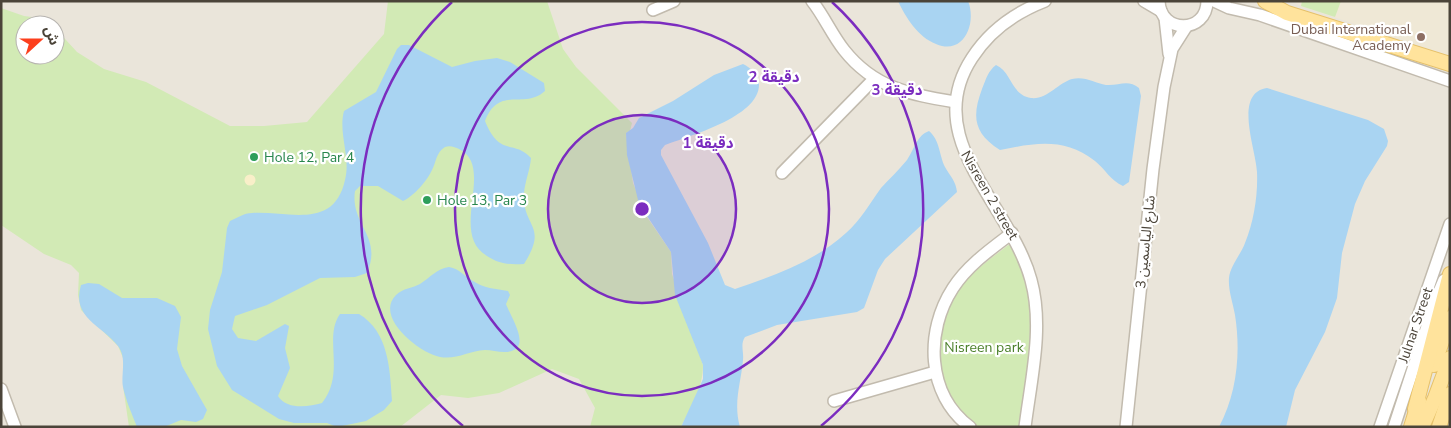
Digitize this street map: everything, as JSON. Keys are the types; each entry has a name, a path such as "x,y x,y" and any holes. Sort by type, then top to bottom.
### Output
{"main road":[{"path":"1265,1 1287,12 1447,64"},
{"path":"1411,427 1450,274"},
{"path":"1415,409 1430,376 1450,318"},
{"path":"1422,427 1450,358"},
{"path":"1439,427 1450,394"}],"street":[{"path":"653,10 674,1"},
{"path":"812,1 843,48 874,79 903,92 955,102"},
{"name":"Nisreen 2 street","path":"1025,427 1035,348 1035,304 1025,260 1012,233 966,159 959,141 955,102 966,69 981,45 1012,16 1045,1"},
{"path":"1144,1 1162,10 1178,26 1186,27"},
{"name":"شارع الياسمين 3","path":"1126,427 1153,169 1169,58 1176,41 1186,27 1200,20 1204,14 1207,1"},
{"path":"1214,1 1228,8 1260,15 1450,81"},
{"name":"شارع الياسمين 3","path":"1162,10 1169,58"},
{"path":"782,173 874,79"},
{"name":"Julnar Street","path":"1380,427 1450,224"},
{"path":"970,427 952,409 941,391 935,372 933,350 936,328 943,307 953,288 972,266 1012,233"},
{"path":"1394,427 1436,299 1450,270"},
{"path":"834,401 935,372"},
{"path":"3,397 15,427"}],"shaded area":[{"path":"1,1 1450,1 1450,427 1,427"},
{"name":"Dubai International Academy","path":"1292,1 1450,1 1450,56 1301,6"}],"green space":[{"path":"388,1 547,1 563,49 576,67 632,123 630,131 626,133 633,183 647,217 671,252 672,274 703,365 699,389 681,427 590,427 595,408 579,379 552,369 499,393 468,398 441,395 400,427 129,427 123,386 123,358 118,346 81,310 78,295 79,273 71,265 44,254 1,225 1,8 21,15 15,15 15,65 65,65 65,39 77,52 104,69 146,82 230,126 264,126 307,122 384,34"},
{"path":"1302,1 1341,1 1335,17 1301,6"},
{"name":"Nisreen park","path":"1011,243 1021,266 1030,311 1028,356 1019,427 977,427 968,421 956,406 944,380 939,354 941,328 951,301 963,284 978,269"}],"sand":[{"path":"250,174 256,180 250,186 244,180"}],"water":[{"path":"898,1 968,1 971,19 966,35 954,45 946,46 930,41 913,26"},
{"path":"401,45 409,45 452,67 497,58 510,62 544,83 545,91 537,96 497,104 485,121 496,140 525,152 531,158 525,184 524,204 534,233 531,251 524,264 509,264 491,259 476,246 471,232 473,170 469,158 459,149 452,146 442,149 424,183 416,192 403,201 378,186 360,186 355,191 355,203 371,249 371,260 367,273 355,277 320,278 267,305 235,316 232,329 238,338 256,341 285,324 289,326 285,348 290,368 278,396 287,404 310,406 322,403 329,392 333,380 333,334 335,323 340,314 359,314 377,331 382,341 389,365 392,401 384,410 366,421 337,427 327,423 294,423 279,419 232,390 217,366 208,329 210,310 222,272 227,228 230,221 246,214 308,215 320,212 331,206 339,196 345,180 347,163 342,128 344,111 376,92 397,49"},
{"path":"743,64 754,72 759,84 756,96 748,106 721,123 665,145 661,150 661,155 708,243 725,285 735,289 794,267 834,243 856,223 881,188 907,160 921,136 929,131 935,139 957,192 885,259 878,270 864,308 857,312 777,325 745,337 737,401 740,427 681,427 703,379 703,365 675,295 671,252 639,204 627,155 626,133 633,128 639,118 673,101 714,75"},
{"path":"996,65 1001,68 1019,93 1031,98 1047,94 1067,81 1077,78 1106,85 1131,84 1139,88 1141,96 1129,182 1123,186 1119,184 1095,161 1072,148 1061,145 1037,144 1000,150 991,144 980,130 976,116 985,82 989,73"},
{"path":"1267,88 1368,120 1384,129 1388,141 1387,146 1365,181 1355,204 1342,253 1337,298 1325,332 1295,390 1286,427 1219,427 1234,387 1238,344 1229,278 1231,269 1248,235 1257,190 1256,162 1249,123 1249,111 1251,100 1257,92"},
{"path":"449,267 481,285 508,291 510,295 506,304 516,325 520,341 513,351 485,350 446,358 421,349 402,333 391,313 391,304 396,295"},
{"path":"88,283 99,284 122,298 157,298 175,306 181,317 177,349 182,366 207,410 203,419 196,422 181,420 164,427 137,427 123,387 121,351 90,320 80,306 81,285"}],"place":[{"name":"Dubai International Academy","path":"1421,37"},
{"name":"Hole 12, Par 4","path":"254,157"},
{"name":"Hole 13, Par 3","path":"427,200"}]}
